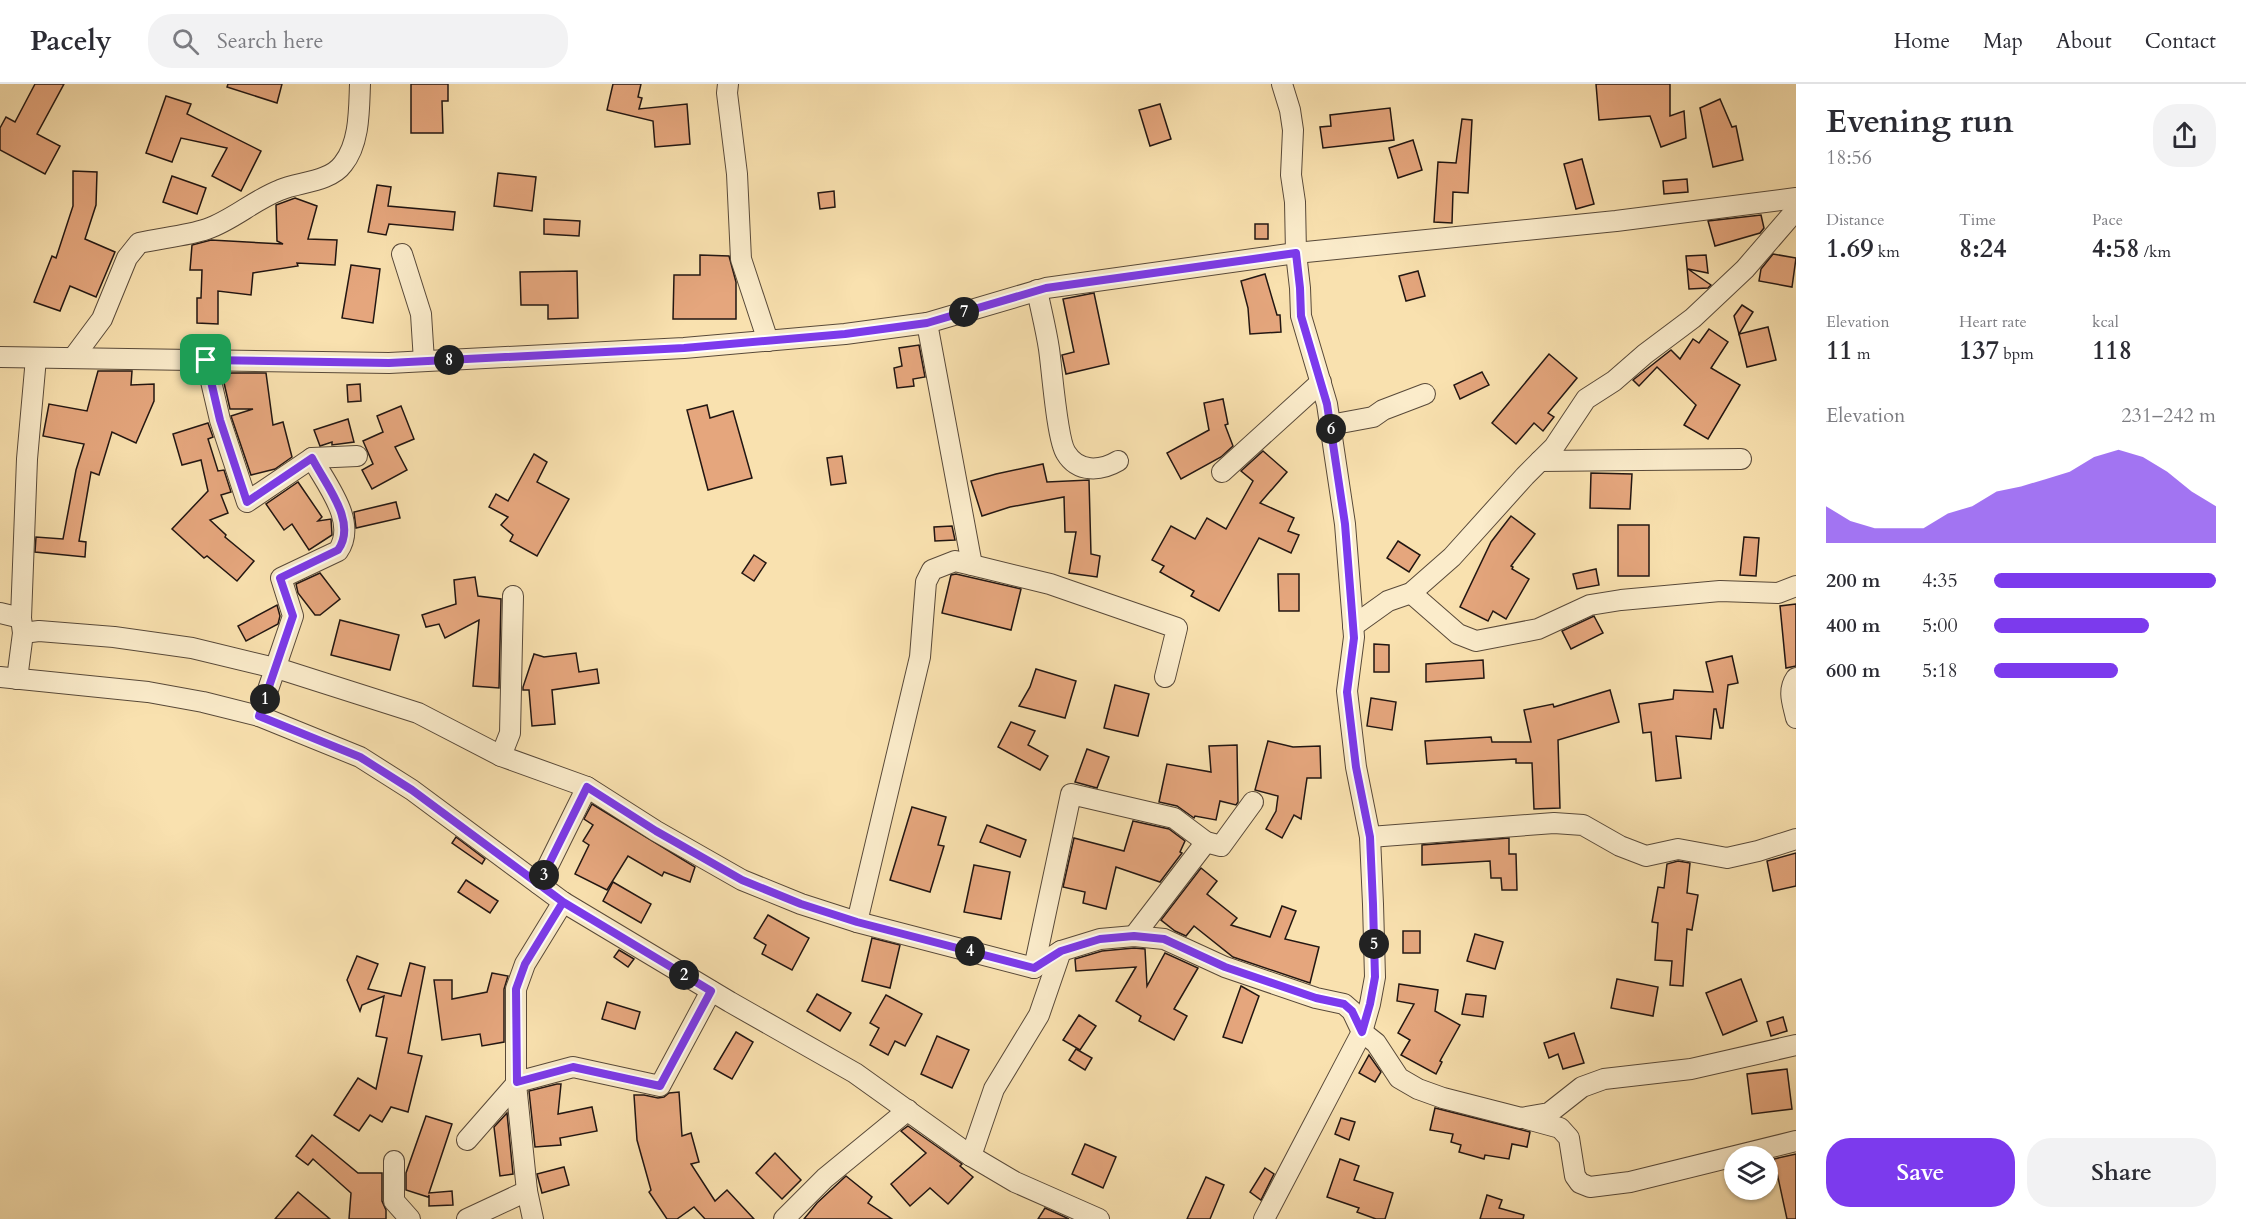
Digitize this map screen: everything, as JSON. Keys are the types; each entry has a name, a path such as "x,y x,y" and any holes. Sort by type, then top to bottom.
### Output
{"street":[{"path":"73,358 102,319 128,258 139,243 207,229 278,190 334,173 349,153 356,131 360,84"},
{"path":"728,84 727,93 737,174 741,259 768,341"},
{"path":"1263,1219 1362,1032 1375,977 1370,837 1356,767 1347,692 1354,638 1345,524 1330,425 1301,316 1295,202 1291,175 1293,130 1282,84"},
{"path":"0,357 389,363 684,348 768,341 927,323 1036,290 1296,253 1616,221 1796,198"},
{"path":"1353,626 1388,601 1411,593 1452,557 1554,447 1586,399 1614,381 1693,318 1745,268 1796,210"},
{"path":"402,254 421,314 424,361"},
{"path":"1036,290 1048,345 1065,453 1089,470 1107,468 1118,461"},
{"path":"927,323 972,565"},
{"path":"36,358 27,459 22,626 9,678 148,692 203,702 259,716 360,757 412,790 563,902 711,991 855,1073 971,1156 1015,1182 1099,1219"},
{"path":"206,360 220,420 247,502 312,458 357,456"},
{"path":"1222,472 1320,382"},
{"path":"1330,425 1373,417 1383,410 1425,394"},
{"path":"259,716 293,616 280,578 338,550 344,542 343,516 312,458"},
{"path":"1540,461 1741,459"},
{"path":"857,922 920,657 926,582 932,570 955,561 972,565 1050,584 1177,628 1165,677"},
{"path":"1411,593 1458,634 1476,641 1538,629 1590,605 1720,591 1778,593 1796,586"},
{"path":"501,756 510,733 513,596"},
{"path":"0,613 22,626 39,631 192,648 275,668 418,713 501,756 587,787 656,831 742,880 801,904 857,922 1034,968 1061,951 1100,939 1134,936 1164,939 1225,967 1316,998 1344,1004 1352,1011 1362,1032 1376,1043 1399,1078 1418,1089 1443,1098 1560,1128 1569,1138 1575,1176 1580,1184 1590,1187 1630,1182 1796,1141"},
{"path":"1796,678 1791,685 1791,697 1796,718"},
{"path":"539,884 587,787"},
{"path":"1034,968 1071,794 1174,818 1206,842 1221,846 1253,802"},
{"path":"1370,837 1554,823 1583,825 1620,846 1646,856 1678,849 1727,858 1796,839"},
{"path":"1134,936 1206,842"},
{"path":"533,1219 527,1191 517,1083 516,989 525,964 563,902"},
{"path":"971,1156 994,1089 1039,1015 1061,951"},
{"path":"466,1140 517,1083 573,1067 660,1086 711,991"},
{"path":"1521,1118 1549,1113 1582,1087 1604,1079 1691,1070 1796,1045"},
{"path":"784,1219 825,1178 908,1110"},
{"path":"394,1161 394,1201 410,1219"},
{"path":"467,1219 527,1191"}],"building":[{"path":"35,84 64,84 37,134 60,146 45,174 0,150 0,128 6,117 15,122"},
{"path":"228,84 282,84 277,103 227,87"},
{"path":"411,84 448,84 448,101 442,101 443,133 411,133"},
{"path":"613,84 641,84 638,97 642,98 639,109 687,104 690,144 655,147 653,121 607,110"},
{"path":"1596,84 1670,84 1670,116 1684,111 1686,138 1661,147 1650,116 1599,120"},
{"path":"166,96 191,104 187,114 261,151 241,191 212,176 227,148 181,138 172,162 146,153"},
{"path":"1720,99 1732,127 1736,126 1743,160 1713,167 1700,108"},
{"path":"1160,104 1171,139 1150,146 1139,110"},
{"path":"1390,108 1394,140 1323,148 1320,127 1331,126 1330,115"},
{"path":"1462,119 1472,120 1468,193 1453,192 1452,223 1434,222 1438,162 1456,163"},
{"path":"1413,140 1422,170 1398,178 1389,148"},
{"path":"1582,159 1594,204 1576,209 1564,164"},
{"path":"73,171 97,172 96,205 85,239 115,252 96,297 70,286 60,311 34,302 52,256 56,258 73,206"},
{"path":"498,173 536,177 532,211 494,206"},
{"path":"172,176 206,188 197,214 163,202"},
{"path":"1687,179 1688,192 1664,194 1663,181"},
{"path":"377,185 391,187 388,206 455,212 453,230 389,224 386,235 368,232"},
{"path":"834,191 835,207 820,209 818,193"},
{"path":"295,198 317,206 308,239 337,240 335,265 297,263 298,266 253,273 251,295 218,291 218,324 197,323 197,298 201,298 202,270 190,270 192,245 211,240 283,244 277,241 276,205"},
{"path":"1761,215 1764,228 1760,233 1715,246 1708,221"},
{"path":"544,219 580,221 579,236 544,234"},
{"path":"1255,224 1268,224 1268,239 1255,239"},
{"path":"1773,254 1796,258 1792,287 1759,281 1761,269"},
{"path":"700,255 729,256 736,282 736,319 673,319 674,275 700,275"},
{"path":"1706,255 1708,273 1688,269 1711,285 1708,288 1689,289 1686,256"},
{"path":"351,265 380,269 373,323 342,318"},
{"path":"577,271 578,318 548,319 548,305 521,305 520,272"},
{"path":"1418,271 1425,296 1406,301 1399,276"},
{"path":"1265,274 1277,315 1280,315 1281,332 1250,334 1248,308 1241,281"},
{"path":"1094,293 1109,364 1066,374 1062,355 1074,352 1063,299"},
{"path":"1742,305 1753,312 1739,334 1734,316"},
{"path":"1768,327 1776,360 1747,367 1739,334"},
{"path":"1709,329 1728,342 1711,368 1740,385 1708,439 1684,425 1696,405 1657,367 1639,386 1633,380 1671,350 1680,359 1693,339 1699,343"},
{"path":"919,345 925,377 913,379 914,386 897,388 894,368 902,366 899,348"},
{"path":"1549,354 1577,378 1548,413 1554,417 1543,431 1534,423 1516,444 1492,423"},
{"path":"98,371 132,371 131,385 154,384 154,401 136,443 112,432 99,475 91,472 79,541 86,542 85,557 35,552 36,537 63,539 76,470 84,444 43,436 49,404 87,411"},
{"path":"1482,372 1489,385 1460,399 1454,385"},
{"path":"266,373 273,425 283,422 292,457 275,469 251,475 231,416 253,409 230,409 222,374"},
{"path":"360,384 361,401 348,402 347,385"},
{"path":"1223,399 1228,424 1225,425 1233,446 1221,457 1181,479 1167,453 1209,430 1204,403"},
{"path":"707,405 710,418 733,411 752,478 708,490 687,410"},
{"path":"401,406 414,439 395,447 407,470 372,489 362,470 373,464 363,441 383,432 377,416"},
{"path":"348,419 354,442 332,445 332,442 320,446 314,430"},
{"path":"208,423 213,437 208,439 218,471 224,470 231,492 221,495 228,513 210,520 226,535 225,537 254,561 237,581 207,556 204,558 172,529 208,491 201,460 182,465 173,434"},
{"path":"1263,451 1287,472 1260,503 1294,518 1288,531 1299,535 1291,553 1259,538 1219,611 1191,596 1194,591 1160,572 1164,566 1152,560 1171,526 1195,539 1207,518 1226,529 1253,481 1241,471"},
{"path":"534,454 547,462 537,482 569,499 537,556 510,541 513,535 501,525 508,517 489,507 496,494 508,501"},
{"path":"842,456 846,483 831,485 827,458"},
{"path":"1043,464 1047,482 1089,480 1091,554 1100,556 1097,577 1069,573 1076,532 1065,532 1064,497 1010,507 982,516 971,481"},
{"path":"1591,473 1632,474 1630,509 1590,508"},
{"path":"298,482 322,517 318,521 331,519 332,535 309,550 292,524 284,530 266,504"},
{"path":"396,502 400,518 356,528 354,512"},
{"path":"1511,516 1535,534 1511,566 1512,569 1529,579 1506,619 1493,611 1488,621 1460,607 1491,542"},
{"path":"1618,525 1649,525 1649,576 1618,576"},
{"path":"952,526 955,540 935,541 934,527"},
{"path":"1744,537 1759,538 1756,576 1740,575"},
{"path":"1398,541 1420,555 1409,572 1387,558"},
{"path":"754,555 766,563 754,581 742,573"},
{"path":"1596,569 1599,585 1577,589 1573,574"},
{"path":"320,573 340,599 320,615 315,615 298,593 296,584"},
{"path":"956,574 1021,589 1011,630 942,613 951,575"},
{"path":"1278,574 1299,574 1299,611 1279,611"},
{"path":"475,577 478,596 501,599 499,688 473,686 479,620 445,638 439,624 426,627 422,615 456,604 454,580"},
{"path":"1796,604 1796,666 1786,668 1780,606"},
{"path":"277,605 280,616 278,624 246,641 238,626"},
{"path":"1594,616 1603,633 1571,649 1562,631"},
{"path":"340,620 399,635 390,670 331,655"},
{"path":"1374,644 1389,645 1389,672 1374,672"},
{"path":"576,653 579,672 597,669 599,683 552,690 555,724 532,726 529,690 523,690 523,687 534,654 544,657"},
{"path":"1732,656 1738,683 1728,685 1723,728 1720,728 1716,709 1714,709 1711,739 1676,736 1681,778 1656,781 1651,732 1643,733 1639,704 1673,699 1674,690 1713,692 1706,662"},
{"path":"1483,660 1484,678 1426,682 1426,664"},
{"path":"1036,669 1076,681 1065,718 1019,706 1030,687"},
{"path":"1115,685 1149,694 1138,736 1104,728"},
{"path":"1610,690 1619,722 1558,740 1560,808 1534,809 1532,763 1516,763 1516,759 1427,764 1425,741 1491,737 1492,742 1531,742 1524,710 1553,704 1554,707"},
{"path":"1371,698 1396,702 1392,730 1367,726"},
{"path":"1011,722 1035,731 1028,745 1048,756 1040,770 998,747"},
{"path":"1268,741 1293,747 1320,746 1321,778 1307,778 1301,819 1294,815 1282,838 1266,829 1276,811 1278,796 1255,790"},
{"path":"1237,745 1238,802 1236,805 1220,801 1216,820 1195,816 1194,818 1177,806 1159,802 1167,764 1211,772 1209,746"},
{"path":"1087,749 1109,757 1097,788 1075,782"},
{"path":"592,804 695,867 690,882 664,872 662,876 628,856 607,890 575,874 589,845 583,841 593,825 584,819"},
{"path":"912,807 946,817 938,845 944,846 930,892 890,880"},
{"path":"1133,821 1169,829 1185,841 1180,852 1182,853 1160,882 1116,867 1106,909 1083,903 1085,892 1063,887 1074,838 1124,851"},
{"path":"987,825 1026,840 1020,857 980,842"},
{"path":"456,837 485,859 482,864 452,843"},
{"path":"1509,838 1509,854 1516,854 1517,890 1502,890 1501,878 1491,878 1490,861 1422,865 1422,845"},
{"path":"1796,853 1796,886 1773,891 1767,861"},
{"path":"1678,861 1690,863 1687,893 1698,895 1692,930 1687,929 1683,986 1670,985 1672,961 1655,960 1658,923 1652,922 1658,887 1664,888 1667,864"},
{"path":"974,865 1010,872 1001,919 964,912"},
{"path":"1201,868 1217,881 1207,894 1237,918 1231,925 1270,937 1282,906 1296,911 1285,939 1319,947 1310,983 1233,957 1194,926 1186,936 1161,920"},
{"path":"466,880 498,901 490,913 458,892"},
{"path":"613,882 651,904 641,923 603,901"},
{"path":"768,915 809,938 792,970 762,954 766,945 754,938"},
{"path":"1403,931 1420,931 1420,953 1403,953"},
{"path":"1475,934 1503,942 1495,969 1467,961"},
{"path":"872,938 900,945 890,988 862,981"},
{"path":"1145,949 1147,986 1165,953 1198,968 1174,1009 1187,1016 1174,1040 1139,1021 1141,1016 1116,1001 1136,967 1076,971 1075,959 1102,951"},
{"path":"619,950 634,959 628,967 614,957"},
{"path":"357,956 378,964 368,989 401,996 410,963 425,967 408,1053 422,1056 408,1112 391,1107 382,1122 370,1115 359,1131 334,1115 358,1078 376,1089 387,1038 376,1036 384,996 362,1005 360,1011 347,980"},
{"path":"492,973 508,976 504,989 504,1042 482,1046 480,1034 442,1040 434,980 452,980 452,999 487,992"},
{"path":"1617,979 1658,987 1653,1016 1611,1008"},
{"path":"1741,979 1757,1021 1723,1035 1706,993"},
{"path":"1399,984 1438,990 1435,1011 1460,1025 1440,1061 1442,1062 1436,1074 1401,1055 1410,1040 1398,1033 1414,1004 1397,1001"},
{"path":"1241,986 1259,996 1242,1043 1223,1037"},
{"path":"817,994 851,1013 840,1031 807,1011"},
{"path":"1466,994 1486,996 1483,1017 1462,1014"},
{"path":"886,995 922,1014 905,1046 895,1041 888,1055 870,1045 879,1028 870,1023"},
{"path":"607,1002 640,1012 635,1029 602,1019"},
{"path":"1079,1015 1096,1026 1080,1050 1063,1040"},
{"path":"1783,1017 1787,1031 1771,1036 1767,1022"},
{"path":"736,1032 753,1042 732,1079 714,1069"},
{"path":"1574,1033 1584,1063 1563,1069 1558,1054 1549,1058 1544,1043"},
{"path":"937,1036 969,1050 952,1088 921,1074"},
{"path":"1076,1049 1092,1058 1085,1070 1069,1060"},
{"path":"1369,1055 1381,1072 1375,1082 1359,1073"},
{"path":"1787,1069 1792,1109 1752,1114 1747,1074"},
{"path":"561,1084 558,1114 592,1107 597,1131 560,1138 561,1145 535,1147 529,1091"},
{"path":"679,1092 682,1136 691,1133 699,1162 691,1164 715,1201 727,1190 754,1219 705,1219 694,1207 677,1219 667,1219 649,1192 651,1190 637,1140 634,1095 658,1098"},
{"path":"1435,1108 1530,1132 1527,1147 1512,1144 1509,1159 1485,1155 1484,1159 1459,1152 1461,1145 1451,1142 1453,1134 1430,1130"},
{"path":"507,1113 513,1174 500,1176 494,1127"},
{"path":"426,1116 452,1124 429,1193 452,1191 453,1205 429,1206 429,1195 428,1197 406,1190 406,1173"},
{"path":"1341,1118 1355,1122 1349,1140 1335,1134"},
{"path":"908,1126 962,1164 960,1166 973,1177 948,1204 930,1188 910,1206 891,1184 926,1153 901,1131"},
{"path":"312,1135 358,1173 382,1173 382,1201 386,1210 386,1219 349,1219 351,1193 313,1159 308,1165 296,1156"},
{"path":"1085,1144 1116,1157 1103,1188 1072,1174"},
{"path":"775,1153 801,1180 782,1199 756,1173"},
{"path":"1796,1154 1796,1219 1787,1219 1778,1177 1778,1158"},
{"path":"1340,1159 1359,1166 1354,1180 1393,1193 1385,1219 1376,1219 1357,1212 1359,1208 1327,1197"},
{"path":"564,1167 569,1185 542,1193 537,1174"},
{"path":"1265,1168 1274,1174 1261,1200 1250,1192"},
{"path":"846,1176 872,1197 868,1203 892,1219 804,1219 817,1203"},
{"path":"1206,1177 1224,1185 1210,1219 1187,1219"},
{"path":"298,1192 330,1219 275,1219"},
{"path":"1487,1195 1502,1200 1499,1208 1524,1215 1523,1219 1480,1219"},
{"path":"1045,1208 1069,1219 1038,1219"}],"route":[{"path":"206,360 220,420 247,502 312,458 343,516 344,542 338,550 280,578 293,616 259,716 360,757 412,790 563,902 711,991 660,1086 573,1067 517,1082 516,989 525,964 563,902 539,884 587,787 656,831 742,880 801,904 857,922 1034,968 1061,951 1100,939 1134,936 1164,939 1225,967 1316,998 1344,1004 1352,1011 1362,1032 1375,977 1373,904 1370,837 1356,767 1347,692 1354,638 1345,524 1327,404 1301,316 1296,253 1046,288 927,323 845,334 684,348 389,363 206,360"}]}
